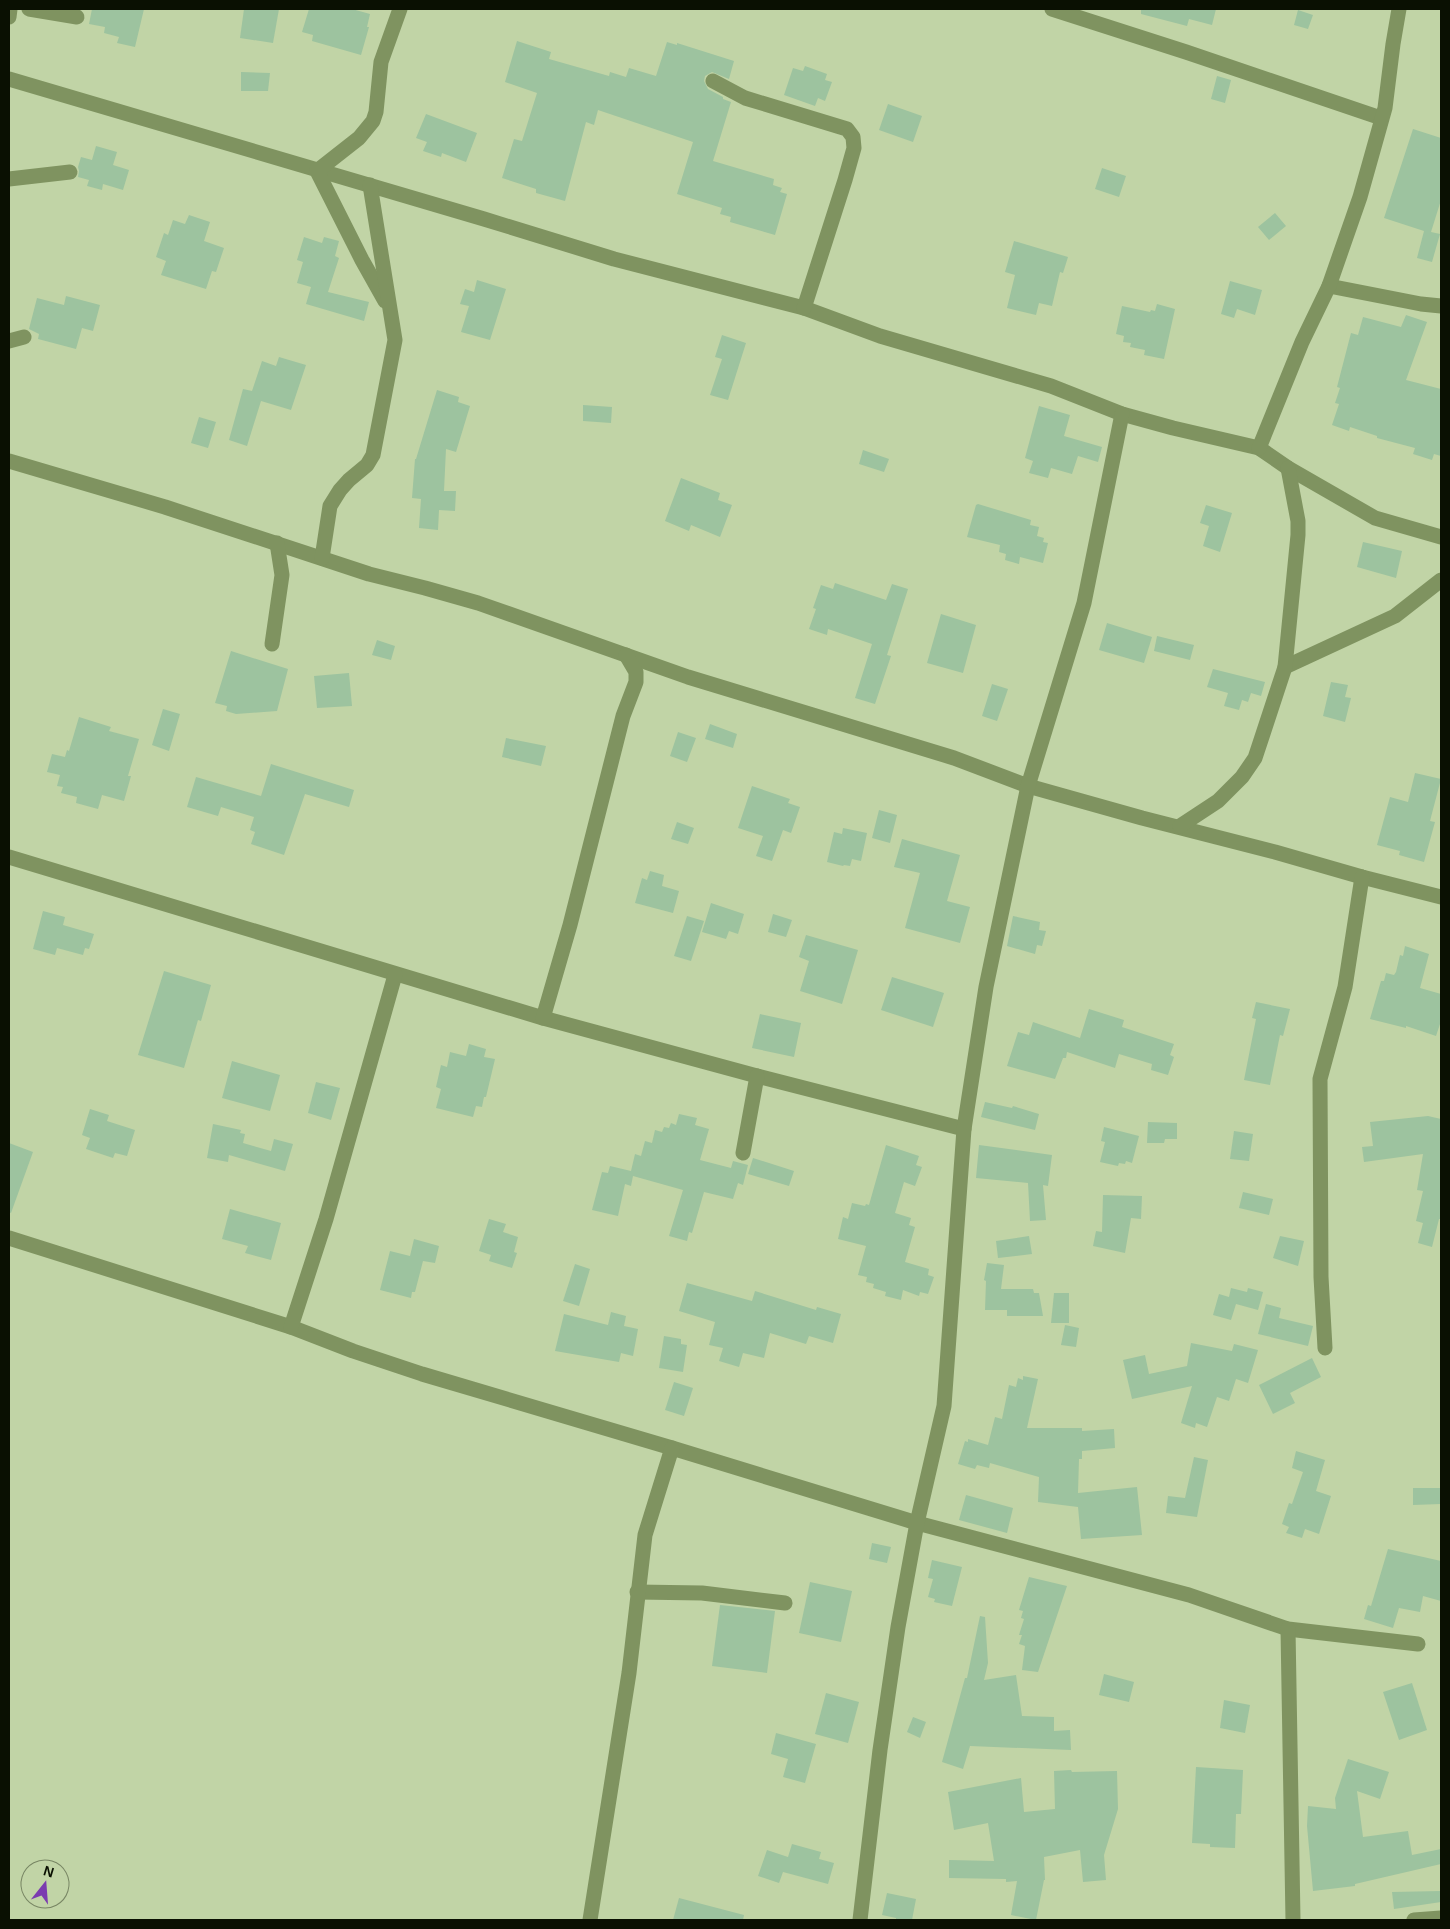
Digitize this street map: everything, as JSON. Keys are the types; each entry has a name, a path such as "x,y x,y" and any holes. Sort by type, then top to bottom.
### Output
{"street":[{"path":"9,17 10,9"},
{"path":"29,9 77,17"},
{"path":"317,171 358,138 372,121 376,112 381,62 400,9"},
{"path":"1052,9 1381,118"},
{"path":"1259,448 1302,342 1329,286 1360,198 1385,108 1399,9"},
{"path":"9,79 370,185 614,260 804,308 880,336 1044,384 1122,414 1259,448 1288,468 1375,518 1441,537"},
{"path":"713,81 744,98 847,129 853,137 854,148 845,180 804,308"},
{"path":"317,171 362,260 390,310"},
{"path":"9,180 70,172"},
{"path":"322,558 330,506 340,490 367,465 373,455 395,340 370,185"},
{"path":"1329,286 1421,304 1441,306"},
{"path":"9,342 24,337"},
{"path":"860,1920 880,1750 898,1627 916,1524 944,1406 964,1129 986,987 1028,786 1084,603 1122,414"},
{"path":"9,461 156,504 369,574 478,603 731,690 954,758 1028,786 1275,852 1362,878 1441,897"},
{"path":"1180,826 1218,801 1242,777 1255,758 1284,667 1298,535 1298,521 1288,468"},
{"path":"272,644 282,575 277,543"},
{"path":"1284,667 1395,616 1441,580"},
{"path":"544,1018 570,925 623,716 636,682 636,672 626,655"},
{"path":"9,857 395,975 544,1018 757,1076 964,1129"},
{"path":"1325,1348 1321,1276 1320,1079 1345,987 1362,878"},
{"path":"291,1327 326,1219 395,975"},
{"path":"743,1153 757,1076"},
{"path":"9,1238 291,1327 353,1351 422,1374 672,1448 916,1524 1190,1595 1288,1629 1418,1644"},
{"path":"590,1920 629,1674 645,1535 672,1448"},
{"path":"637,1592 702,1593 785,1603"},
{"path":"1288,1629 1293,1920"},
{"path":"1414,1920 1441,1918"}],"building":[{"path":"92,9 144,9 135,47 117,43 119,37 104,33 105,27 89,24"},
{"path":"244,9 279,9 273,43 240,38"},
{"path":"309,9 352,9 370,14 367,27 369,27 361,55 312,41 313,35 302,32"},
{"path":"1141,9 1216,9 1212,25 1189,19 1187,26 1141,14"},
{"path":"1298,10 1313,15 1308,29 1294,25"},
{"path":"517,41 551,52 549,59 609,76 610,72 626,77 629,68 656,76 667,42 677,45 677,43 734,61 729,79 712,72 705,76 704,81 708,89 731,102 713,161 774,179 773,185 782,188 780,192 787,194 775,235 730,222 731,217 720,214 722,208 677,194 693,142 598,110 594,125 586,122 565,201 536,193 536,189 502,178 514,139 522,141 537,93 505,82"},
{"path":"805,66 827,74 825,80 832,82 825,101 818,98 815,106 784,95 793,68 803,71"},
{"path":"241,72 270,73 268,91 241,91"},
{"path":"1217,76 1231,80 1225,103 1211,99"},
{"path":"888,104 922,116 913,142 879,130"},
{"path":"426,114 477,133 466,162 442,153 441,157 423,151 427,142 416,138"},
{"path":"1413,129 1441,138 1441,200 1431,232 1440,234 1432,262 1417,258 1424,231 1384,218"},
{"path":"96,146 117,152 113,165 129,170 123,190 103,184 102,190 87,186 89,180 78,177 81,157 92,160"},
{"path":"1102,168 1126,176 1119,197 1095,189"},
{"path":"1275,213 1286,226 1269,240 1258,227"},
{"path":"189,215 210,222 204,241 224,248 216,272 212,271 206,289 161,275 166,261 156,257 164,233 168,235 173,220 185,224"},
{"path":"304,237 322,243 324,237 339,241 335,256 339,258 328,292 369,302 364,321 306,304 311,287 297,283 303,262 297,260"},
{"path":"1014,241 1068,257 1063,273 1060,272 1052,306 1039,303 1036,315 1007,308 1015,275 1005,272"},
{"path":"477,280 506,289 490,340 461,332 469,306 460,304 465,289 474,292"},
{"path":"1230,281 1262,290 1255,315 1237,309 1234,318 1221,314"},
{"path":"66,296 100,305 93,331 82,328 76,349 38,339 39,334 29,329 37,298 64,305"},
{"path":"1157,304 1175,309 1164,359 1144,355 1145,350 1130,347 1131,343 1123,342 1124,336 1116,334 1122,306 1150,312 1151,310 1155,311"},
{"path":"1406,315 1427,322 1406,380 1441,389 1441,456 1434,454 1432,460 1413,454 1415,448 1377,438 1377,436 1350,427 1349,431 1332,425 1339,404 1335,403 1340,388 1337,387 1351,333 1358,335 1363,317 1401,327"},
{"path":"722,335 746,343 728,400 710,395 722,359 715,357"},
{"path":"279,357 306,365 291,410 261,401 247,446 229,440 243,389 252,391 262,361 276,366"},
{"path":"437,390 459,397 458,402 470,406 456,452 446,449 444,491 456,491 455,511 439,510 438,530 419,528 421,499 412,498 415,459"},
{"path":"583,405 612,407 611,423 583,421"},
{"path":"1039,406 1070,415 1064,436 1102,447 1098,462 1078,456 1072,474 1051,468 1048,478 1029,473 1033,461 1025,458"},
{"path":"199,417 216,422 208,448 191,443"},
{"path":"863,450 889,459 884,472 859,464"},
{"path":"681,478 720,493 718,500 732,505 720,537 691,525 689,531 665,521"},
{"path":"976,505 1031,520 1030,525 1039,527 1037,536 1044,538 1043,542 1048,543 1043,563 1020,557 1019,564 1005,560 1006,554 999,552 1000,545 967,537"},
{"path":"1206,505 1232,513 1220,552 1203,546 1209,526 1200,523"},
{"path":"1363,542 1402,551 1396,578 1357,567"},
{"path":"835,583 886,600 892,584 908,589 887,655 891,656 875,704 855,698 872,644 828,629 827,635 809,629 816,609 813,608 821,585 833,589"},
{"path":"941,614 976,625 963,673 927,663"},
{"path":"1107,623 1152,637 1144,663 1099,650"},
{"path":"1157,636 1194,645 1190,660 1154,651"},
{"path":"377,640 395,646 391,660 372,655"},
{"path":"231,651 288,669 277,711 236,714 226,711 227,706 215,703"},
{"path":"1213,669 1265,682 1261,696 1251,693 1248,702 1242,700 1239,710 1224,706 1228,693 1207,687"},
{"path":"349,673 352,706 317,708 314,676"},
{"path":"1331,682 1348,685 1345,697 1351,698 1345,722 1323,716"},
{"path":"992,684 1008,689 997,721 982,716"},
{"path":"163,709 180,714 169,751 152,745"},
{"path":"79,717 111,727 109,731 139,739 128,776 131,776 124,801 102,795 98,809 76,803 77,797 61,793 63,787 57,786 60,775 47,772 52,754 65,757 67,750 69,751"},
{"path":"710,724 737,734 733,748 705,739"},
{"path":"678,732 696,738 687,762 670,756"},
{"path":"506,738 546,746 541,766 502,757"},
{"path":"271,764 354,790 349,807 305,794 284,855 251,844 255,832 250,830 254,817 221,807 218,816 187,807 196,777 261,796"},
{"path":"1415,773 1441,779 1430,821 1435,822 1424,862 1399,855 1400,851 1377,845 1390,797 1408,802"},
{"path":"752,786 790,799 788,803 800,807 791,833 783,830 772,861 756,856 763,836 738,828"},
{"path":"879,810 897,815 890,843 872,838"},
{"path":"677,822 694,828 688,844 671,839"},
{"path":"843,828 867,833 861,861 852,859 850,866 827,862 834,832 842,834"},
{"path":"902,839 960,855 947,901 970,907 960,943 905,928 920,873 894,867"},
{"path":"650,871 664,875 662,886 679,891 673,913 635,903 642,878 647,880"},
{"path":"711,903 744,914 738,934 729,931 726,939 702,932"},
{"path":"43,911 65,917 63,925 94,934 89,949 85,948 83,955 57,948 55,955 33,949"},
{"path":"773,914 792,920 786,937 768,932"},
{"path":"687,916 704,921 691,961 674,956"},
{"path":"1013,916 1040,922 1039,930 1046,931 1042,946 1037,945 1035,954 1007,946"},
{"path":"806,935 858,950 842,1004 800,991 809,961 799,957"},
{"path":"1405,946 1429,954 1420,988 1441,994 1441,1021 1436,1036 1406,1026 1406,1028 1370,1019 1381,981 1384,981 1386,973 1394,975 1400,955 1403,956"},
{"path":"164,971 211,985 201,1021 198,1020 184,1068 138,1055"},
{"path":"892,977 944,993 933,1027 881,1010"},
{"path":"1256,1002 1290,1009 1283,1036 1280,1035 1270,1085 1244,1080 1256,1019 1252,1018"},
{"path":"1089,1009 1124,1020 1122,1027 1174,1044 1170,1055 1174,1057 1168,1075 1151,1070 1152,1064 1119,1054 1115,1068 1067,1052 1066,1058 1063,1058 1055,1079 1007,1066 1018,1032 1029,1035 1033,1022 1080,1038"},
{"path":"760,1014 801,1023 794,1057 752,1048"},
{"path":"469,1044 486,1049 484,1057 495,1059 486,1097 484,1097 482,1107 476,1106 473,1117 436,1108 441,1089 436,1087 441,1065 447,1067 450,1052 466,1056"},
{"path":"232,1061 280,1075 270,1111 222,1098"},
{"path":"316,1082 340,1088 331,1120 308,1113"},
{"path":"985,1102 1012,1108 1013,1106 1039,1114 1035,1130 981,1117"},
{"path":"90,1109 109,1115 107,1121 135,1130 127,1156 115,1153 113,1158 86,1149 90,1138 82,1135"},
{"path":"679,1114 697,1118 695,1125 709,1129 700,1160 731,1168 733,1161 748,1165 743,1185 738,1183 733,1199 704,1192 692,1233 689,1232 687,1241 669,1236 683,1190 633,1176 631,1186 625,1184 618,1216 592,1210 602,1172 608,1173 610,1166 631,1171 635,1154 641,1156 645,1141 652,1143 655,1130 662,1132 664,1127 669,1128 671,1123 676,1125"},
{"path":"1428,1116 1441,1119 1441,1219 1439,1219 1432,1247 1418,1243 1423,1223 1416,1221 1423,1191 1417,1190 1423,1154 1364,1162 1362,1147 1373,1146 1370,1122"},
{"path":"1148,1122 1177,1123 1177,1139 1165,1139 1164,1143 1147,1143"},
{"path":"213,1124 241,1130 240,1133 245,1134 243,1143 271,1151 274,1139 293,1144 285,1171 229,1155 228,1162 207,1158"},
{"path":"1104,1127 1139,1136 1132,1163 1126,1161 1125,1164 1119,1163 1118,1166 1100,1162 1105,1142 1101,1141"},
{"path":"1234,1131 1253,1134 1249,1161 1230,1159"},
{"path":"9,1143 33,1152 11,1213 9,1212"},
{"path":"886,1145 919,1156 916,1165 922,1167 915,1186 904,1182 895,1213 911,1218 909,1225 915,1227 905,1262 929,1269 928,1275 934,1277 928,1294 920,1292 919,1296 903,1290 901,1300 885,1296 886,1292 873,1288 874,1284 866,1282 867,1277 858,1275 866,1246 838,1239 843,1217 848,1219 852,1203 869,1205"},
{"path":"979,1145 1052,1155 1048,1186 1043,1185 1046,1220 1030,1221 1028,1183 976,1178"},
{"path":"753,1158 794,1171 789,1186 748,1174"},
{"path":"1243,1192 1273,1199 1269,1215 1239,1208"},
{"path":"1103,1195 1142,1196 1141,1219 1131,1218 1125,1253 1093,1246 1096,1231 1102,1232"},
{"path":"230,1209 281,1223 271,1260 245,1253 248,1246 222,1239"},
{"path":"489,1219 506,1224 503,1232 518,1237 514,1252 517,1253 512,1268 489,1261 491,1255 479,1251"},
{"path":"1029,1236 1032,1254 998,1258 996,1241"},
{"path":"1280,1236 1304,1241 1298,1266 1273,1258"},
{"path":"414,1239 439,1246 435,1263 423,1261 415,1292 412,1292 411,1298 380,1290 390,1251 410,1256"},
{"path":"987,1263 1004,1265 1001,1289 1033,1289 1034,1293 1039,1293 1043,1316 1007,1316 1007,1310 985,1310 986,1281 984,1280"},
{"path":"575,1264 590,1269 579,1306 563,1301"},
{"path":"687,1283 752,1301 755,1291 816,1310 817,1307 841,1314 833,1343 809,1336 806,1344 770,1333 764,1358 743,1353 739,1367 719,1361 723,1348 709,1345 715,1322 679,1311"},
{"path":"1231,1288 1247,1292 1248,1288 1263,1292 1258,1310 1236,1304 1231,1320 1213,1315 1219,1294 1229,1297"},
{"path":"1054,1293 1069,1293 1069,1323 1051,1323"},
{"path":"1266,1304 1281,1308 1279,1318 1313,1326 1308,1346 1258,1334"},
{"path":"611,1312 626,1316 624,1326 638,1329 633,1356 621,1353 619,1362 555,1351 564,1314 608,1325"},
{"path":"1065,1325 1079,1328 1076,1347 1061,1345"},
{"path":"664,1336 681,1339 681,1344 687,1345 683,1372 659,1368"},
{"path":"1191,1343 1232,1351 1234,1344 1258,1350 1248,1383 1236,1379 1229,1401 1217,1397 1207,1427 1196,1423 1195,1428 1181,1423 1192,1386 1132,1399 1123,1360 1145,1355 1149,1374 1187,1366"},
{"path":"1312,1358 1321,1377 1290,1393 1295,1403 1273,1414 1259,1385"},
{"path":"1023,1376 1038,1379 1027,1428 1082,1428 1082,1431 1114,1429 1115,1448 1082,1451 1082,1459 1079,1459 1078,1493 1137,1487 1142,1535 1081,1539 1078,1507 1038,1502 1039,1477 990,1463 989,1468 977,1465 975,1469 958,1464 965,1441 968,1442 968,1439 988,1445 995,1417 1002,1419 1009,1385 1016,1387 1018,1378 1023,1380"},
{"path":"674,1382 693,1388 684,1416 665,1410"},
{"path":"1296,1451 1325,1460 1316,1491 1331,1496 1319,1534 1305,1529 1302,1538 1286,1533 1289,1527 1282,1524 1289,1503 1292,1504 1303,1472 1292,1468"},
{"path":"1194,1457 1208,1460 1197,1517 1166,1513 1168,1496 1185,1498"},
{"path":"1413,1488 1441,1488 1441,1504 1413,1505"},
{"path":"966,1495 1013,1508 1007,1533 959,1520"},
{"path":"872,1543 891,1547 887,1563 869,1559"},
{"path":"1388,1549 1441,1561 1441,1601 1423,1596 1420,1612 1399,1608 1393,1628 1364,1619 1368,1605 1371,1606"},
{"path":"932,1560 962,1567 952,1606 934,1602 935,1599 928,1597 933,1579 928,1578"},
{"path":"1029,1577 1067,1586 1038,1672 1022,1670 1025,1646 1019,1644 1022,1635 1019,1635 1024,1619 1021,1618 1023,1611 1019,1610"},
{"path":"810,1582 852,1591 841,1642 799,1633"},
{"path":"720,1605 775,1611 767,1673 712,1666"},
{"path":"980,1616 985,1617 988,1663 984,1680 1016,1675 1022,1716 1054,1717 1054,1731 1070,1730 1071,1750 970,1746 963,1769 942,1762 965,1678 967,1678"},
{"path":"1104,1674 1134,1682 1129,1702 1099,1695"},
{"path":"1412,1683 1427,1730 1399,1740 1383,1692"},
{"path":"826,1693 859,1702 848,1743 815,1734"},
{"path":"1224,1700 1250,1705 1245,1733 1220,1728"},
{"path":"913,1717 926,1722 920,1738 907,1732"},
{"path":"776,1733 816,1744 805,1783 783,1777 788,1759 771,1754"},
{"path":"1348,1759 1389,1772 1380,1799 1357,1791 1363,1837 1408,1831 1412,1855 1441,1849 1441,1864 1355,1884 1355,1886 1313,1891 1307,1826 1308,1806 1336,1809 1335,1798"},
{"path":"1196,1767 1243,1770 1241,1814 1236,1814 1235,1848 1210,1847 1210,1844 1192,1843"},
{"path":"1071,1770 1072,1772 1117,1771 1118,1809 1104,1855 1106,1880 1083,1882 1080,1850 1044,1857 1045,1880 1036,1920 1011,1915 1017,1881 1006,1882 1006,1879 949,1878 949,1860 994,1861 988,1823 954,1830 948,1792 1021,1778 1024,1812 1055,1809 1054,1771"},
{"path":"792,1844 821,1852 819,1859 834,1863 828,1884 783,1872 779,1883 758,1876 767,1850 788,1857"},
{"path":"1441,1891 1441,1902 1394,1909 1392,1892"},
{"path":"887,1893 916,1899 912,1920 896,1920 896,1918 882,1915"},
{"path":"679,1898 744,1915 743,1920 673,1920"}]}
